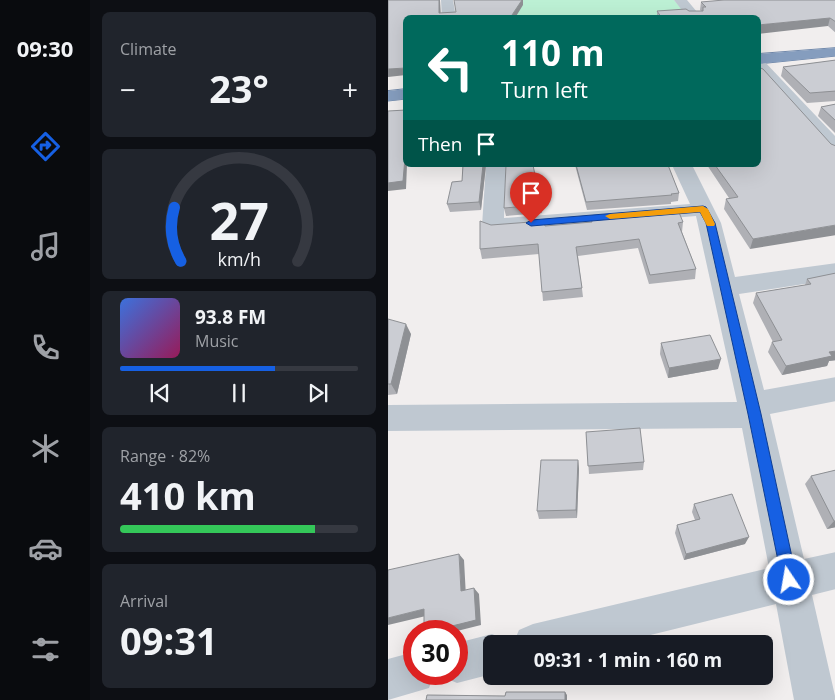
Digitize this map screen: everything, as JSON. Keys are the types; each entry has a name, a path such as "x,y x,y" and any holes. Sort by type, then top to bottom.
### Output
{"highway":[{"path":"761,61 836,52"},
{"path":"388,96 403,94"}],"street":[{"path":"447,0 449,15"},
{"path":"680,0 693,15"},
{"path":"761,64 836,149"},
{"path":"801,111 818,109"},
{"path":"496,167 493,226 703,209"},
{"path":"683,167 710,223 754,410 815,700"},
{"path":"725,287 836,271"},
{"path":"388,418 754,410 836,389"},
{"path":"569,635 836,570"},
{"path":"468,660 483,656"},
{"path":"388,680 403,676"}],"green space":[{"path":"459,0 674,0 687,15 462,15"}],"building":[{"path":"388,0 439,0 439,13 456,12 454,0 522,0 512,15 403,15 403,68 388,69"},
{"path":"724,0 836,0 836,22 830,18 761,25 761,15 660,15 657,11 686,9 689,11 703,11 703,7 706,7 701,2"},
{"path":"836,60 836,91 810,93 783,67"},
{"path":"761,68 831,144 836,146 836,225 753,239 726,199 738,197 716,167 761,167"},
{"path":"836,104 836,121 821,107"},
{"path":"403,110 404,167 403,181 388,183 388,111"},
{"path":"463,167 483,167 479,202 447,204 452,182 462,181"},
{"path":"506,167 533,167 541,205 504,208"},
{"path":"577,167 669,167 679,193 672,195 586,202"},
{"path":"678,210 683,222 678,223 696,269 650,275 639,239 576,247 582,288 542,292 538,244 480,249 480,221 491,225 544,221 545,226 592,222 591,217"},
{"path":"836,273 836,351 829,352 832,356 786,366 772,342 782,340 756,293 811,284 807,279"},
{"path":"388,319 406,324 391,384 388,384"},
{"path":"710,335 721,359 669,368 661,343"},
{"path":"640,428 644,462 588,466 586,432"},
{"path":"541,460 578,460 576,510 537,511"},
{"path":"836,470 836,521 834,521 811,476"},
{"path":"732,494 749,537 686,554 677,525 700,519 694,504"},
{"path":"459,554 461,591 474,588 476,620 468,622 468,620 424,620 424,609 388,618 388,570"},
{"path":"506,692 565,692 565,700 426,700 427,695 505,696"}],"slow traffic":[{"path":"610,216 703,209 710,224"}],"route":[{"path":"531,223 703,209 710,223 755,414 789,580"}]}
